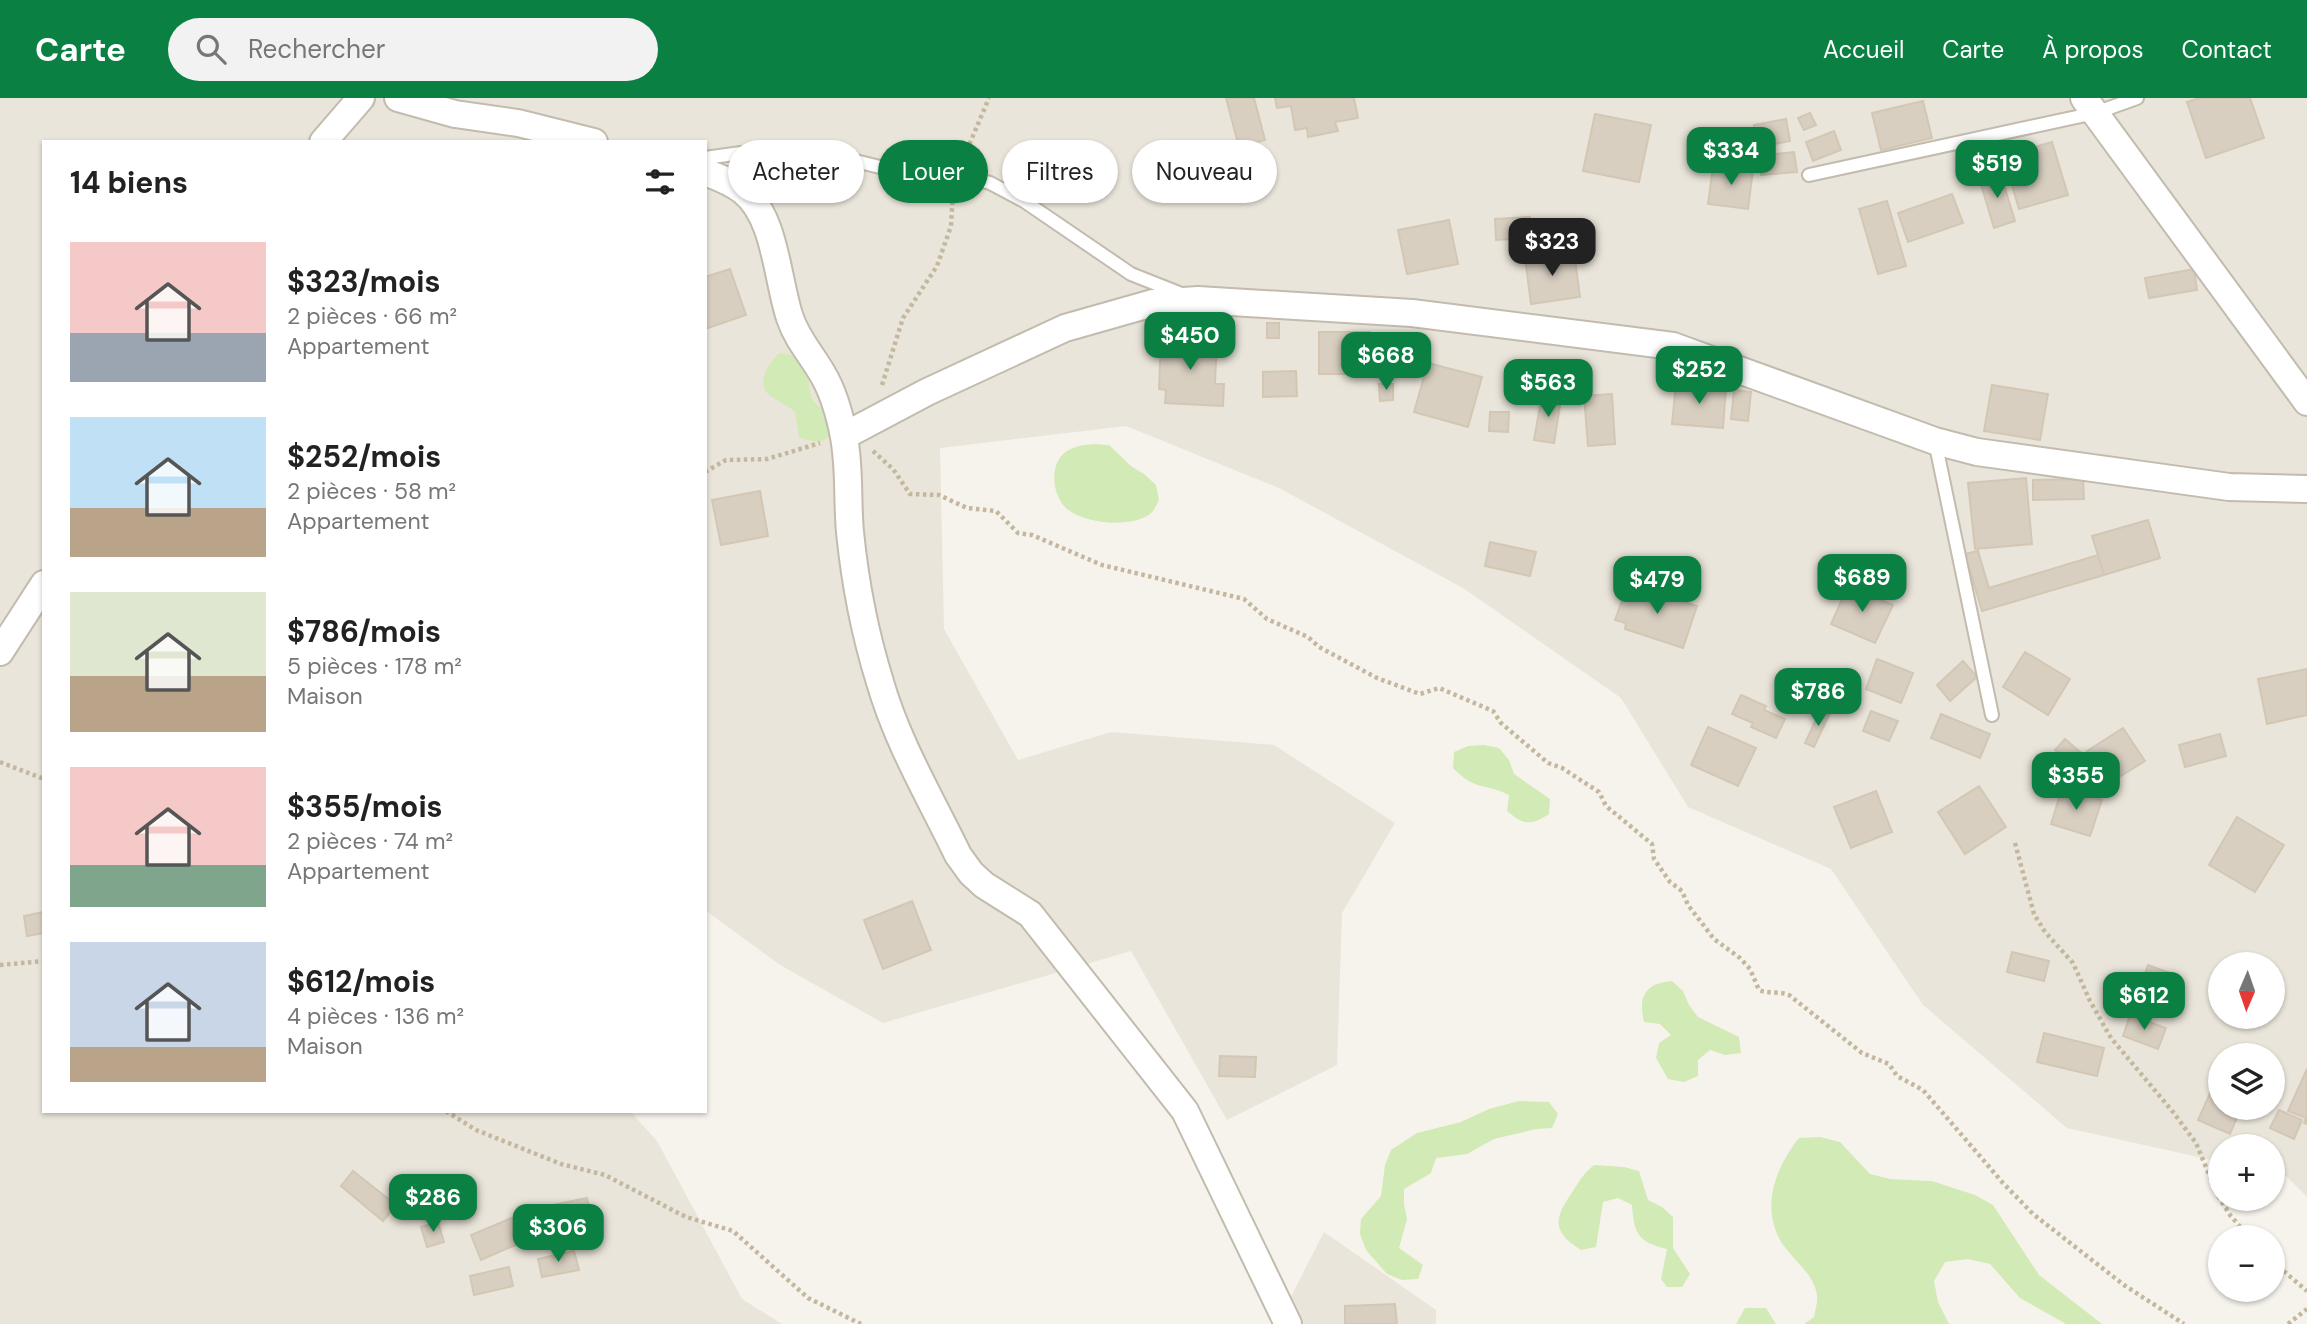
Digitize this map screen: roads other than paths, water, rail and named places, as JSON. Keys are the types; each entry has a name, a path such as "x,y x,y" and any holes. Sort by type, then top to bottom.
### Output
{"street":[{"path":"325,140 361,98"},
{"path":"398,98 455,114 518,123 586,140"},
{"path":"2090,106 2307,402"},
{"path":"707,173 744,191 759,212 771,240 789,316 808,355 822,373 854,440 848,505 864,622 880,684 897,730 958,855 984,885 1030,914 1185,1111 1288,1324"},
{"path":"854,440 873,419 1065,328 1153,303 1198,300 1412,313 1673,346 1935,440 1978,452 2229,487 2307,489"},
{"path":"0,652 42,587"}],"lane":[{"path":"1809,175 2090,106 2137,98"},
{"path":"707,158 741,153 802,152 839,157 884,168 957,174 990,183 1024,201 1131,274 1198,300"},
{"path":"1935,440 1992,715"}]}
